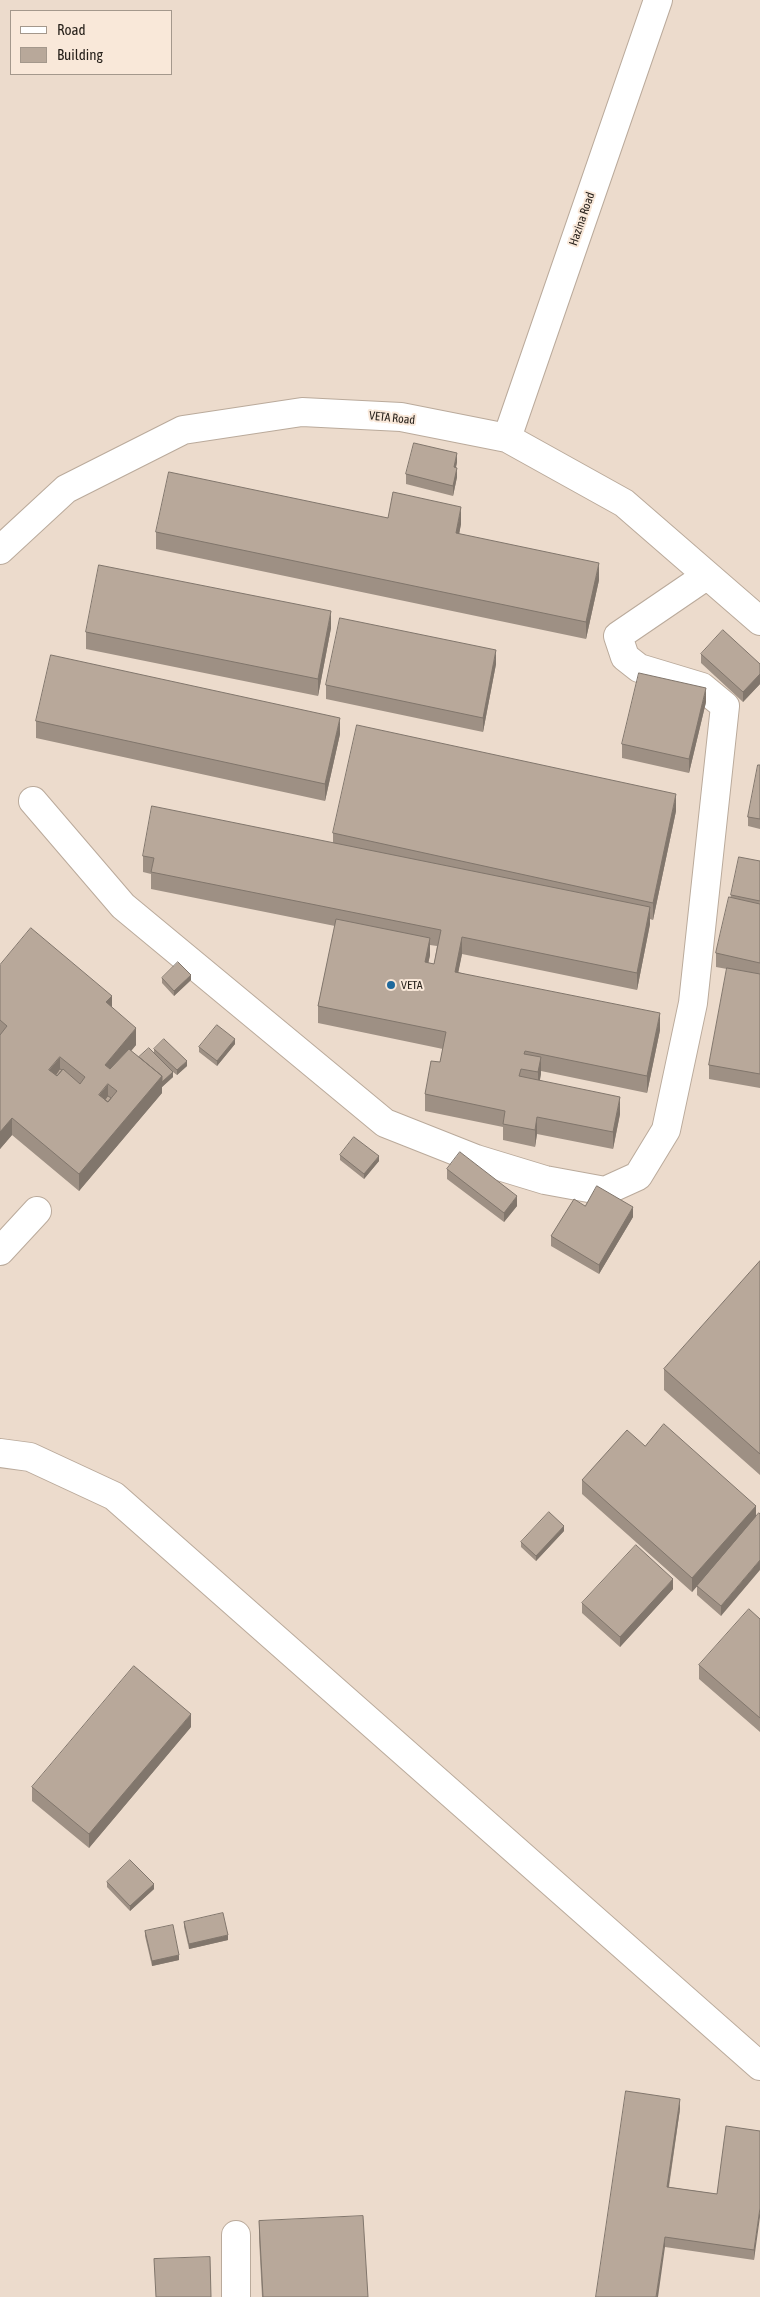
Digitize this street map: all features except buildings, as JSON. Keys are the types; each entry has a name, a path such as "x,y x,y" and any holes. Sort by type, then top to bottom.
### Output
{"street":[{"name":"Hazina Road","path":"507,438 658,0"},
{"name":"VETA Road","path":"0,550 66,489 183,430 302,412 401,416 507,438 624,503 760,621"},
{"path":"33,801 123,906 386,1123 476,1159 545,1180 605,1191 638,1176 666,1130 693,1003 725,706 702,687 639,668 625,657 618,636 706,576"},
{"path":"0,1251 37,1211"},
{"path":"0,1453 30,1457 114,1496 760,2066"},
{"path":"236,2234 236,2297"}],"place":[{"name":"VETA","path":"391,985"}]}
